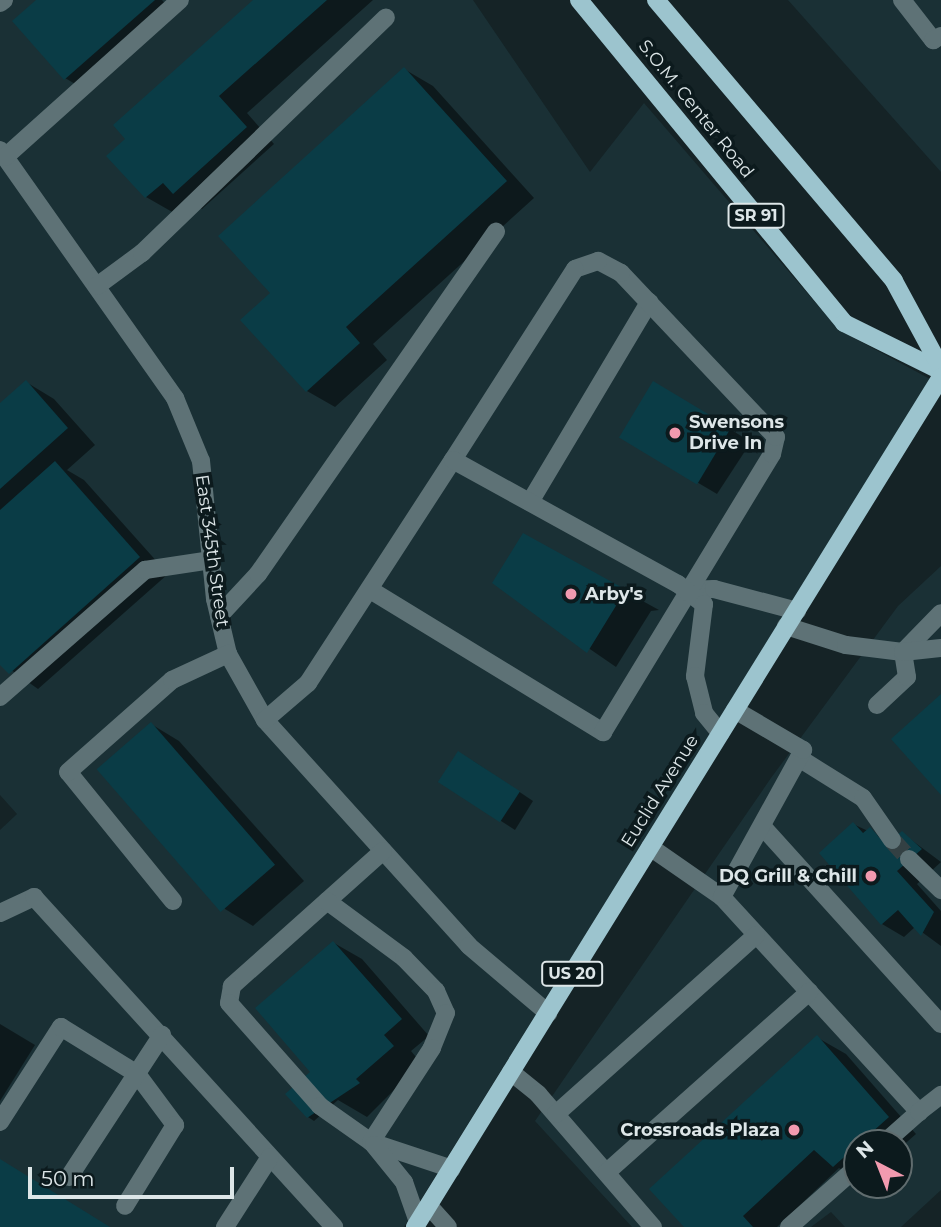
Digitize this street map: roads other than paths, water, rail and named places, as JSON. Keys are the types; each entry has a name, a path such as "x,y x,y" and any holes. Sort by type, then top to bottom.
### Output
{"main road":[{"name":"S.O.M. Center Road","path":"579,0 844,323 941,370"},
{"name":"S.O.M. Center Road","path":"656,0 894,281 941,370"},
{"name":"Euclid Avenue","path":"417,1225 941,377"}],"street":[{"path":"3,153 180,0"},
{"path":"902,0 933,40 941,36"},
{"path":"97,286 142,253 386,18"},
{"name":"East 345th Street","path":"3,153 175,398 201,461 211,560 228,654 265,720 469,946 548,1013"},
{"path":"219,616 258,574 496,232"},
{"path":"265,720 308,683 372,592 575,269 598,261 621,273 776,437 772,454 682,587 603,732 372,592"},
{"path":"530,502 649,302"},
{"path":"453,460 682,587 704,604 695,677 704,713 720,733"},
{"path":"0,697 145,570 211,560"},
{"path":"682,587 714,589 792,618 846,645 903,652 941,648"},
{"path":"903,652 941,613"},
{"path":"877,705 907,677 903,652"},
{"path":"173,901 68,772 172,680 228,654"},
{"path":"735,710 863,798 892,840"},
{"path":"722,897 801,754"},
{"path":"762,826 941,1024"},
{"path":"650,847 722,897 919,1112"},
{"path":"383,851 232,986 229,1003 320,1106 371,1142 404,1182 417,1225"},
{"path":"909,859 941,890"},
{"path":"0,913 34,897 334,1227"},
{"path":"327,901 404,958 436,991 446,1013 432,1048 371,1142"},
{"path":"556,1114 757,935"},
{"path":"607,1172 809,992"},
{"path":"0,1122 61,1027 136,1074 175,1125 125,1206"},
{"path":"69,1177 162,1035"},
{"path":"511,1072 556,1114 653,1227"},
{"path":"900,1129 941,1095"},
{"path":"371,1142 452,1169"},
{"path":"225,1227 270,1157"},
{"path":"789,1227 843,1179"},
{"path":"429,1206 449,1227"},
{"path":"307,1227 317,1211"}],"tunnel":[{"path":"892,840 909,859"}],"place":[{"name":"Swensons Drive In","path":"675,433"},
{"name":"Arby's","path":"571,594"},
{"name":"DQ Grill & Chill","path":"871,876"},
{"name":"Crossroads Plaza","path":"794,1130"}]}
